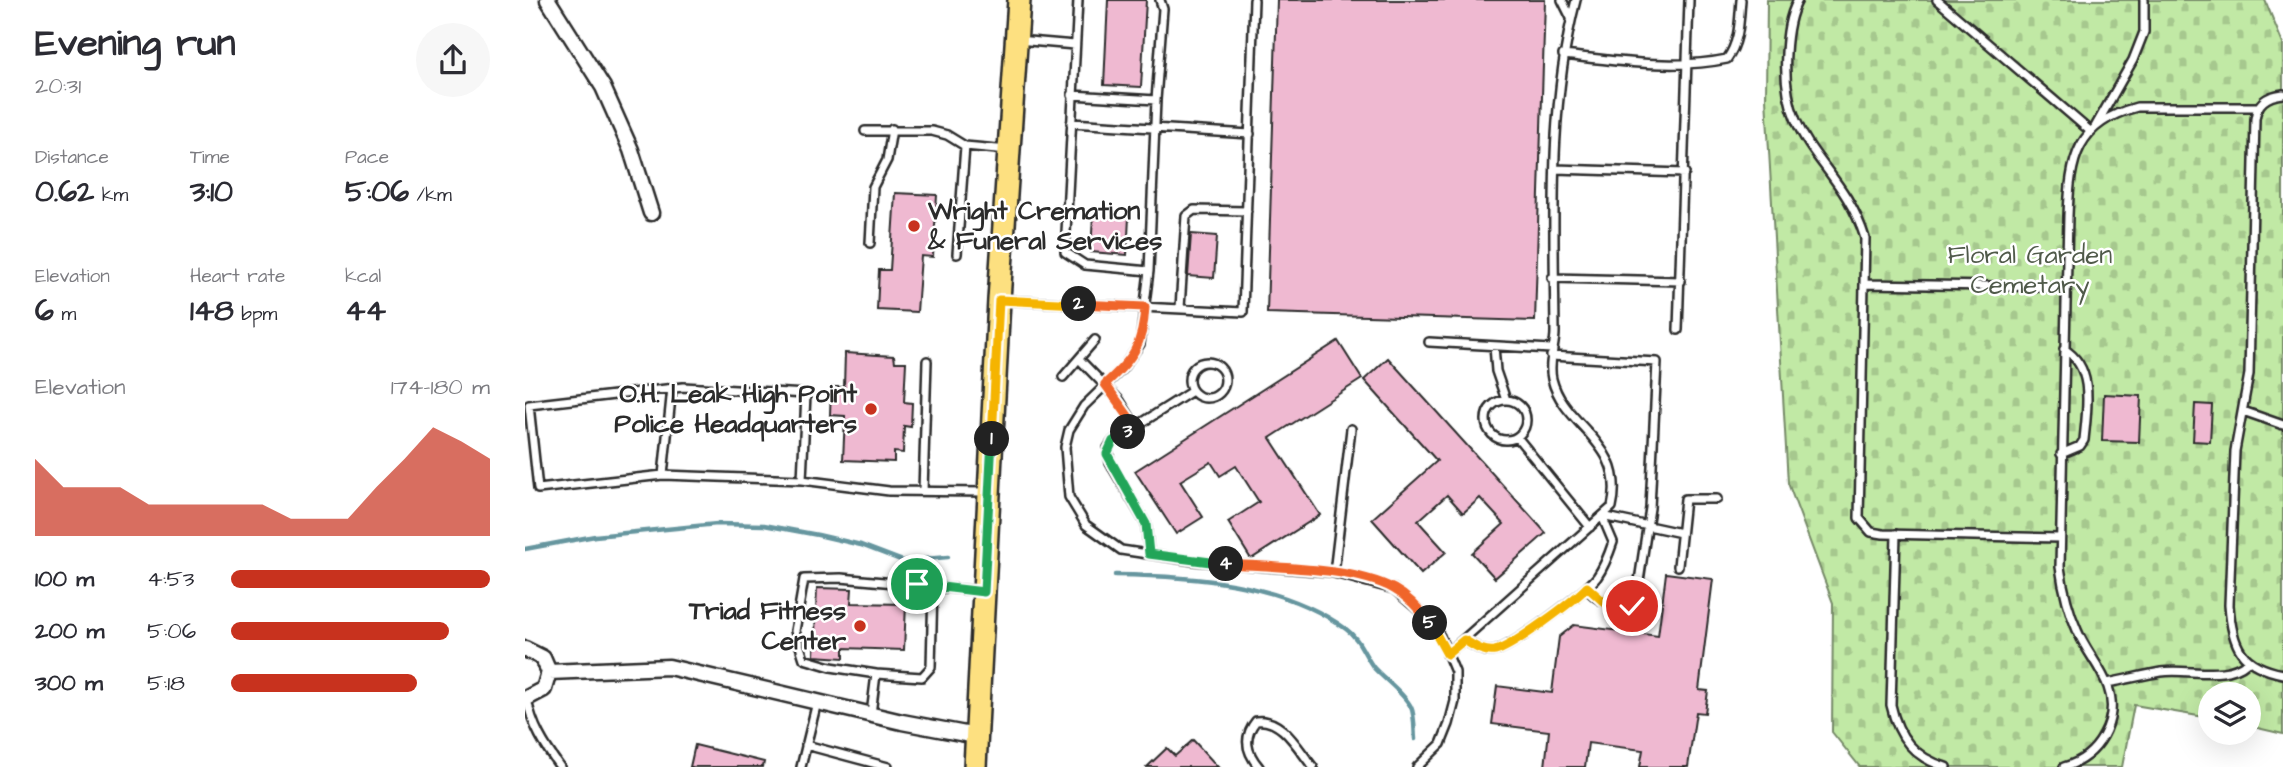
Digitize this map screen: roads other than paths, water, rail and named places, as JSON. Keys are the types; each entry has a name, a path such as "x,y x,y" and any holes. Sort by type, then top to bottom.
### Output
{"main road":[{"path":"975,767 999,300 1019,0"}],"street":[{"path":"548,0 603,87 631,150 651,213"},
{"path":"525,649 543,658 549,672 544,688 526,699"},
{"path":"549,672 669,667 870,715 976,736"}],"lane":[{"path":"1078,0 1065,252 1085,265 1149,271"},
{"path":"1160,0 1163,9 1156,100 1149,271 1140,344 1122,369 1084,406 1069,430 1065,460 1069,497 1086,525 1121,550 1334,573 1394,589 1422,613 1440,636 1455,672 1455,701 1449,724 1441,744 1417,767"},
{"path":"999,300 1243,312 1254,0"},
{"path":"1562,0 1571,19"},
{"path":"1447,654 1612,507 1615,491 1612,468 1596,441 1557,396 1551,376 1551,352 1555,337 1552,278 1556,169 1563,55 1576,0"},
{"path":"1678,330 1689,0"},
{"path":"1563,55 1617,62 1688,63 1727,59 1735,48 1739,34 1741,0"},
{"path":"1798,0 1787,36 1785,73 1789,104 1808,148 1847,196 1865,238 1859,518 1871,532 2059,538"},
{"path":"1937,0 2093,129"},
{"path":"2064,767 2093,752 2104,736 2111,713 2111,697 2107,683 2077,632 2064,595 2059,538 2069,177 2073,160 2133,60 2144,32 2144,0"},
{"path":"1016,40 1075,45"},
{"path":"2283,94 2264,100 2257,107 2250,363 2235,450 2228,605 2233,636 2247,662 2260,670 2283,674"},
{"path":"1072,95 1156,100"},
{"path":"2093,129 2120,111 2137,107 2257,107"},
{"path":"1071,123 1250,134"},
{"path":"870,243 873,187 887,160 892,129"},
{"path":"865,131 932,131 947,135 965,146 1009,150"},
{"path":"957,254 965,146"},
{"path":"1556,169 1685,173"},
{"path":"1180,308 1186,216 1194,210 1247,211"},
{"path":"1552,278 1681,281"},
{"path":"1865,284 2066,287"},
{"path":"1063,377 1095,340"},
{"path":"1429,342 1657,362 1647,527 1636,601 1632,606 1605,603 1587,587"},
{"path":"1494,346 1496,371 1506,400"},
{"path":"2061,454 2080,446 2084,440 2087,383 2075,356 2064,349"},
{"path":"1079,359 1105,384 1136,427"},
{"path":"923,491 927,361"},
{"path":"1214,364 1223,372 1225,383 1214,397 1202,398 1192,391 1190,374 1197,365 1214,364"},
{"path":"802,480 806,394 672,388 529,405 538,489 663,475 802,480 889,491 989,492"},
{"path":"663,475 672,388"},
{"path":"1149,554 1146,524 1107,454 1113,441 1192,391"},
{"path":"1506,400 1518,404 1525,415 1524,427 1517,437 1504,440 1488,429 1489,410 1506,400"},
{"path":"2243,411 2283,425"},
{"path":"1334,573 1351,429"},
{"path":"1517,437 1590,527"},
{"path":"1678,566 1685,499 1717,499"},
{"path":"1602,516 1681,533"},
{"path":"1464,640 1479,649 1493,651 1509,644 1587,587 1597,576 1613,542 1602,516"},
{"path":"1896,534 1893,715 1911,749 1924,759 1947,767"},
{"path":"933,586 931,667 922,677 876,674 831,667 804,659 795,631 804,579 841,578 933,586 984,592"},
{"path":"2107,683 2163,672 2222,672 2241,668 2247,662"},
{"path":"870,715 876,674"},
{"path":"526,699 531,720 560,767"},
{"path":"801,767 817,701"},
{"path":"1259,767 1250,757 1246,742 1256,720 1266,719 1277,724 1313,767"},
{"path":"806,745 888,767"}],"waterway":[{"path":"525,549 595,536 717,524 764,525 818,535 861,545 903,561 948,557"},
{"path":"1115,575 1175,577 1235,585 1294,601 1321,613 1351,633 1374,668 1408,702 1413,714 1415,739"}],"place":[{"name":"Wright Cremation & Funeral Services","path":"914,226"},
{"name":"O.H. Leak High Point Police Headquarters","path":"871,409"},
{"name":"Triad Fitness Center","path":"860,626"}],"park label":[{"name":"Floral Garden Cemetary","path":"2030,270"}]}
